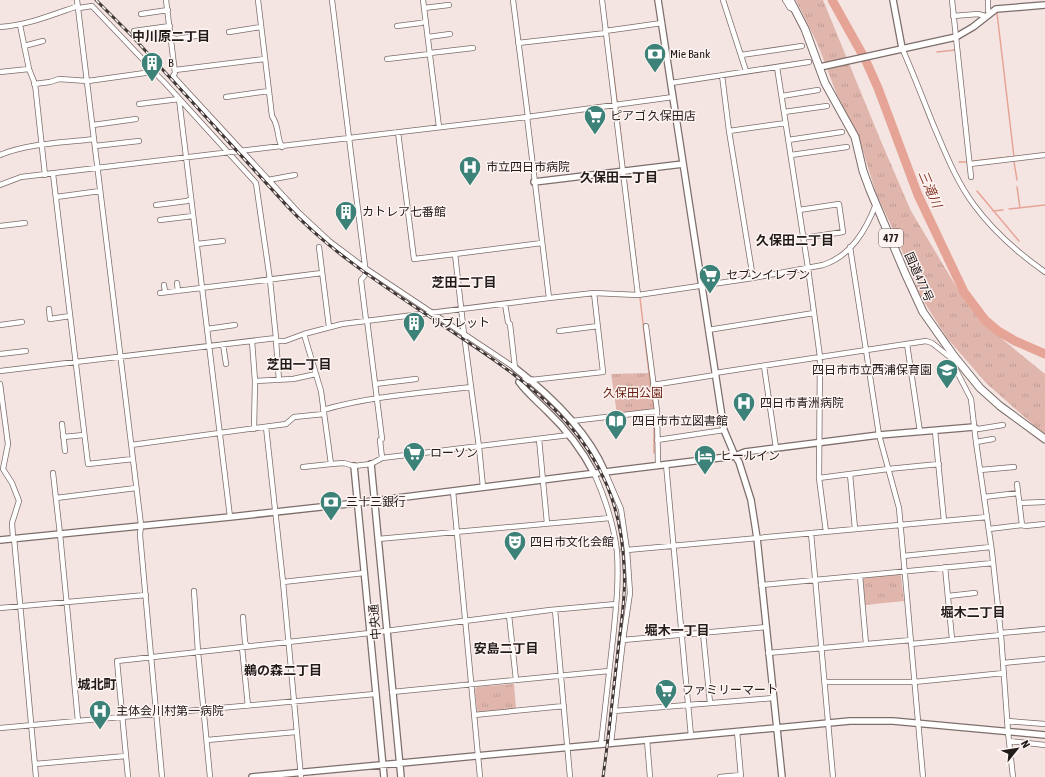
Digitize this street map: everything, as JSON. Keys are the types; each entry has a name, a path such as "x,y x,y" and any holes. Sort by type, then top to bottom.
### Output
{"highway":[{"name":"国道477号","path":"790,0 806,29 822,67 825,83 855,137 866,178 876,204 904,273 923,312 952,357 980,388 1000,406 1045,439"}],"street":[{"path":"77,0 141,525 140,535 162,777"},
{"path":"166,0 175,70 173,76 268,180 299,213 338,248 365,268 531,380 558,404 572,421 582,434 605,472 621,509 627,550 630,592 611,743"},
{"path":"258,0 272,116 277,123 282,147"},
{"path":"332,0 365,268 365,275 361,280 382,439 380,440 382,458"},
{"path":"423,0 439,127"},
{"path":"513,0 549,298"},
{"path":"602,0 638,295"},
{"path":"658,0 724,430 739,462 751,500 757,538 782,777"},
{"path":"723,0 746,71"},
{"path":"785,0 790,8 796,11"},
{"path":"893,0 902,48 951,165 964,191 991,226 1023,256 1045,272"},
{"path":"952,0 971,177"},
{"path":"988,0 988,15"},
{"path":"424,8 449,5"},
{"path":"822,67 956,37 973,27 996,9 1045,5"},
{"path":"0,27 20,25 78,7 92,6 150,67 150,70 161,78 256,184 270,280 279,380"},
{"path":"140,14 168,10"},
{"path":"953,16 978,14 988,15"},
{"path":"397,26 426,21"},
{"path":"518,43 662,23"},
{"path":"20,25 29,69 34,84 45,175"},
{"path":"134,31 170,26"},
{"path":"229,32 261,27"},
{"path":"428,37 450,34"},
{"path":"172,38 176,39 202,35"},
{"path":"24,46 43,41"},
{"path":"741,55 802,46"},
{"path":"387,59 473,48"},
{"path":"175,70 265,59"},
{"path":"671,83 809,62"},
{"path":"778,67 820,357 818,443 819,478 826,532"},
{"path":"0,72 29,69"},
{"path":"34,84 50,82 58,79 88,81 152,72"},
{"path":"722,75 729,131 753,278"},
{"path":"782,96 818,90"},
{"path":"226,97 269,91"},
{"path":"0,185 21,177 527,117 673,97"},
{"path":"139,104 179,99"},
{"path":"179,99 230,517"},
{"path":"784,112 827,106"},
{"path":"93,125 136,119"},
{"path":"729,131 786,123"},
{"path":"398,132 414,259 542,243"},
{"path":"788,140 842,132"},
{"path":"0,155 23,148 94,139"},
{"path":"95,146 139,141"},
{"path":"791,156 847,147"},
{"path":"970,164 1045,155"},
{"path":"534,182 683,164"},
{"path":"53,174 88,464 133,459"},
{"path":"268,180 271,178 295,175"},
{"path":"56,197 100,191"},
{"path":"156,205 191,199"},
{"path":"799,210 839,204 843,232 810,237 803,236"},
{"path":"0,371 210,345 252,341 285,341 329,327 367,320 594,293 638,295 753,278 808,268 823,265 843,255 867,225 876,204"},
{"path":"160,220 193,216"},
{"path":"0,226 25,223"},
{"path":"197,244 223,241"},
{"path":"319,247 329,327"},
{"path":"850,247 879,435 899,508 923,777"},
{"path":"455,254 483,487"},
{"path":"164,285 163,293 322,273"},
{"path":"177,283 178,291"},
{"path":"594,293 603,372 519,382 524,390 548,412 569,435 584,456 602,493 610,518 617,550 618,569 616,604 601,744"},
{"path":"506,304 515,368"},
{"path":"49,309 50,318 70,316"},
{"path":"708,330 814,313"},
{"path":"0,325 22,322"},
{"path":"208,329 235,325"},
{"path":"559,331 598,326"},
{"path":"646,326 653,385 658,465"},
{"path":"304,334 321,391 330,464"},
{"path":"252,341 255,381 254,429"},
{"path":"653,385 907,344 929,342 952,357 952,364 971,399 991,546 1001,634 1007,721 1013,777"},
{"path":"223,344 226,364"},
{"path":"907,344 920,432"},
{"path":"0,354 26,351"},
{"path":"764,366 776,448"},
{"path":"255,381 279,380 316,374"},
{"path":"375,384 416,379"},
{"path":"0,384 8,444 3,469 12,483 19,501 12,523 36,777"},
{"path":"131,445 286,424 294,417 324,412 346,403 471,387"},
{"path":"572,421 654,411"},
{"path":"62,424 65,451"},
{"path":"0,540 357,503 735,456 745,452 879,435 974,427 978,429 1003,425"},
{"path":"266,427 283,582 300,775"},
{"path":"657,440 724,430"},
{"path":"936,431 944,521"},
{"path":"64,437 84,435"},
{"path":"302,467 344,463 354,466 371,464 382,458 569,435"},
{"path":"539,439 547,523"},
{"path":"976,442 993,440"},
{"name":"中央通","path":"371,464 401,777"},
{"path":"666,464 691,736"},
{"path":"819,478 939,464"},
{"name":"中央通","path":"354,466 384,777"},
{"path":"980,470 1014,467"},
{"path":"53,473 78,721"},
{"path":"850,474 855,529"},
{"path":"1017,484 1022,525"},
{"path":"56,498 136,488"},
{"path":"453,491 480,777"},
{"path":"984,497 1018,493"},
{"path":"1020,504 1045,502"},
{"path":"627,550 987,517"},
{"path":"378,539 610,518"},
{"path":"988,529 1045,524"},
{"path":"811,533 833,777"},
{"path":"903,556 991,546"},
{"path":"762,585 993,563"},
{"path":"945,568 952,639"},
{"path":"283,582 364,573"},
{"path":"860,576 866,644"},
{"path":"194,590 198,652 210,777"},
{"path":"948,596 975,593"},
{"path":"0,608 146,595"},
{"path":"128,777 117,661 370,633 465,620 616,604"},
{"path":"555,610 570,777"},
{"path":"509,615 516,680"},
{"path":"243,617 248,706"},
{"path":"623,640 766,627"},
{"path":"768,653 866,644 952,639 1045,629"},
{"path":"703,633 710,703"},
{"path":"1003,662 1045,659"},
{"path":"392,692 609,670"},
{"path":"825,682 914,682 1004,673"},
{"path":"0,728 375,694"},
{"path":"614,711 773,698"},
{"path":"474,715 564,706"},
{"path":"252,777 300,775 383,764 850,721 893,721 1045,735"},
{"path":"1007,721 1045,724"},
{"path":"720,777 741,776 738,731"},
{"path":"207,740 296,732"},
{"path":"647,740 650,777"},
{"path":"1009,742 1045,745"},
{"path":"35,764 126,756"}],"green space":[{"path":"796,0 823,0 911,211 957,288 1002,339 1045,374 1045,435 986,383 947,338 921,297 896,236 876,193 859,138 837,95 818,45"},
{"name":"久保田公園","path":"650,373 654,409 617,414 611,374"},
{"path":"900,574 904,601 865,605 864,577"},
{"path":"514,684 516,709 479,712 477,710 475,689 477,687"}],"waterway":[{"name":"三滝川","path":"832,0 865,59 878,88 918,195 964,292 985,320 998,331 1015,341 1045,354"},
{"path":"997,13 1014,157"},
{"path":"937,52 955,50"},
{"path":"611,54 617,101"},
{"path":"618,109 624,164"},
{"path":"974,161 1010,157"},
{"path":"959,162 968,162 967,160"},
{"path":"1014,162 1017,180"},
{"path":"626,178 638,278"},
{"path":"1017,187 1020,208"},
{"path":"977,191 1019,241"},
{"path":"1009,209 1045,205"},
{"path":"993,211 1003,210"},
{"path":"640,298 654,415 654,453"}],"tunnel":[{"path":"617,550 627,550"}],"railway":[{"path":"96,0 132,36 303,222 356,266 503,366 535,391 563,418 587,448 606,482 618,522 624,567 623,608 603,777"}],"place":[{"name":"Mie Bank","path":"655,74"},
{"name":"B","path":"152,82"},
{"name":"ピアゴ 久保田店","path":"595,136"},
{"name":"市立四日市病院","path":"470,186"},
{"name":"カトレア七番館","path":"346,232"},
{"name":"セブンイレブン","path":"710,294"},
{"name":"リブレット","path":"414,342"},
{"name":"四日市市立西浦保育園","path":"947,390"},
{"name":"四日市青洲病院","path":"744,422"},
{"name":"四日市市立図書館","path":"616,440"},
{"name":"ローソン","path":"414,472"},
{"name":"ヒールイン","path":"705,476"},
{"name":"三十三銀行","path":"331,522"},
{"name":"四日市文化会館","path":"515,562"},
{"name":"ファミリーマート","path":"666,710"},
{"name":"主体会川村第一病院","path":"100,730"}],"district":[{"name":"中川原二丁目","path":"171,36"},
{"name":"久保田一丁目","path":"619,177"},
{"name":"久保田二丁目","path":"795,240"},
{"name":"芝田二丁目","path":"464,282"},
{"name":"芝田一丁目","path":"299,364"},
{"name":"堀木二丁目","path":"973,612"},
{"name":"堀木一丁目","path":"677,630"},
{"name":"安島二丁目","path":"506,648"},
{"name":"鵜の森二丁目","path":"283,670"},
{"name":"城北町","path":"97,684"}]}
